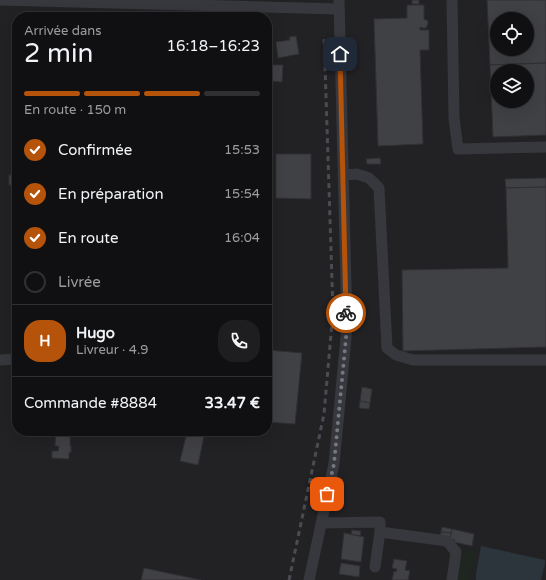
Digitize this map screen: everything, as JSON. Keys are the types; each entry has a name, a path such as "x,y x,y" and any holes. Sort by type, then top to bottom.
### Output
{"street":[{"path":"0,0 339,4 347,327 334,464 309,580"},
{"path":"452,0 454,118 458,149 546,147"},
{"path":"343,175 357,174 369,178 379,188 387,348 396,355 413,360 546,360"},
{"path":"0,360 12,359"},
{"path":"321,523 380,522 375,567"},
{"path":"380,532 447,541 456,552 452,580"}],"shaded area":[{"path":"0,0 546,0 546,580 0,580"},
{"path":"481,546 545,560 541,580 476,580"},
{"path":"465,547 476,551 469,580 456,580 459,558 465,553"}],"building":[{"path":"412,0 419,0 419,4 412,4"},
{"path":"487,0 546,0 546,63 490,65"},
{"path":"407,5 424,5 424,19 428,21 426,28 420,27 420,30 429,30 429,50 420,50 423,144 378,146 374,19 407,18"},
{"path":"296,36 299,54 278,58 276,42 290,40 289,37"},
{"path":"546,63 546,135 493,137 492,108 534,108 534,64 518,64"},
{"path":"272,65 283,65 282,82 272,81"},
{"path":"276,154 311,154 311,199 276,198"},
{"path":"380,158 381,164 367,164 366,159"},
{"path":"9,175 12,175 12,185 9,185"},
{"path":"546,178 546,187 506,188 505,179"},
{"path":"546,187 546,347 403,351 402,270 508,268 506,188"},
{"path":"272,350 302,353 295,424 272,422"},
{"path":"362,387 372,389 370,403 360,401"},
{"path":"360,401 370,403 369,409 359,408"},
{"path":"56,436 70,436 71,453 69,452 69,459 52,458 52,451 58,451 59,446 55,446"},
{"path":"186,436 204,436 198,465 180,461"},
{"path":"442,527 452,529 451,533 441,532"},
{"path":"452,529 474,534 472,546 454,542 455,540 450,539"},
{"path":"352,530 361,531 360,536 351,534"},
{"path":"441,532 451,533 450,539 440,536"},
{"path":"344,533 364,537 361,562 341,559"},
{"path":"394,559 407,561 405,570 410,571 408,580 392,580 394,571 396,572 397,569 392,568"},
{"path":"341,563 360,566 359,577 339,574"},
{"path":"144,568 201,580 141,580"}],"railway":[{"path":"289,580 324,414 333,311 324,35"}],"way so far":[{"path":"327,494 334,464 347,327 346,313"}],"route":[{"path":"340,54 346,313"}]}
